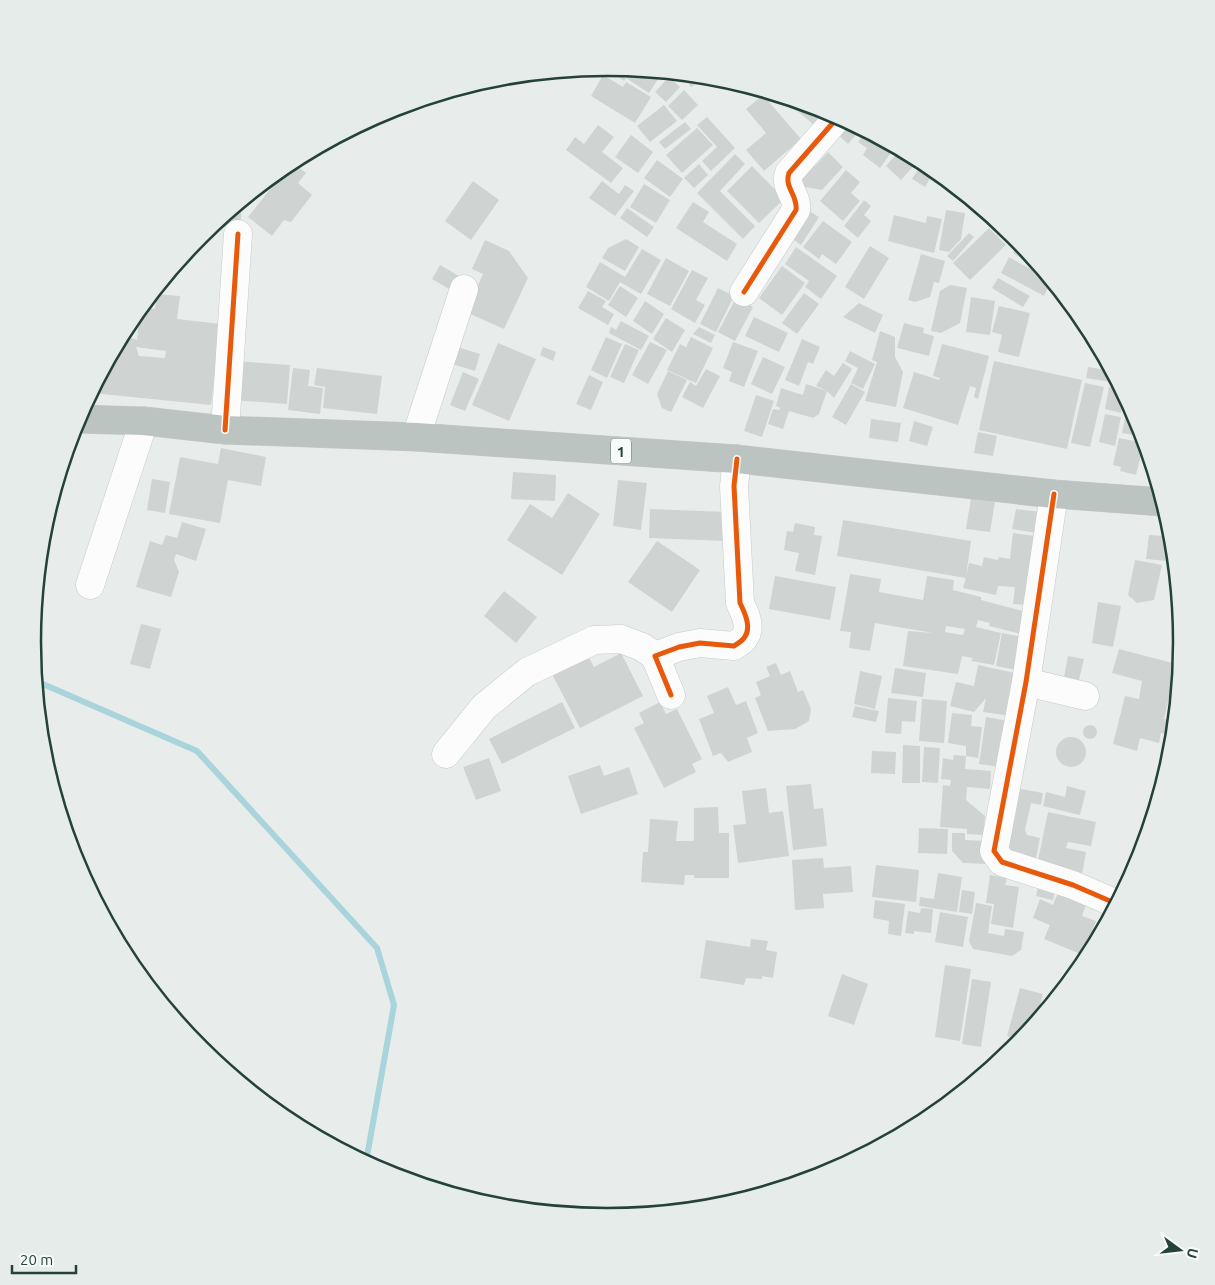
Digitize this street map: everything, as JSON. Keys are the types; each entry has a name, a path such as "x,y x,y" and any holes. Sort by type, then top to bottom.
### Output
{"highway":[{"name":"1","path":"87,419 144,420 225,430 416,437 737,459 1054,494 1155,501"}],"street":[{"path":"744,292 796,210 794,196 787,182 789,173 833,123"},
{"path":"225,430 238,234"},
{"path":"416,437 464,289"},
{"path":"90,585 144,420"},
{"path":"655,656 700,642 734,646 744,638 748,627 746,614 740,603 734,486 737,459"},
{"path":"1054,494 1026,682 994,851 1002,862 1074,885 1111,901"},
{"path":"446,754 484,707 527,672 594,640 621,639 642,646 655,656 671,695"},
{"path":"1026,682 1085,696"}],"building":[{"path":"602,76 605,76 623,87 626,82 651,97 635,123 591,96"},
{"path":"617,76 658,78 649,93 626,78 624,81"},
{"path":"667,79 672,80 680,87 666,102 655,92"},
{"path":"688,82 696,83 691,87"},
{"path":"684,90 698,105 682,120 668,106"},
{"path":"760,98 767,100 801,139 764,171 746,150 766,133 746,109"},
{"path":"664,105 677,121 650,142 637,126"},
{"path":"793,107 820,118 814,125"},
{"path":"707,117 735,148 711,171 702,161 717,147 697,125"},
{"path":"685,122 691,129 665,149 659,142"},
{"path":"598,125 614,137 602,152 623,168 611,183 566,150 575,137 584,144"},
{"path":"839,126 856,134 848,144 834,131"},
{"path":"697,128 713,145 682,173 666,155"},
{"path":"631,135 653,152 638,173 615,157"},
{"path":"862,137 891,152 880,168 863,155 867,148 858,142"},
{"path":"828,152 843,167 822,190 800,186 807,159 815,166"},
{"path":"735,154 745,164 720,191 755,226 743,239 697,193"},
{"path":"896,155 913,166 901,180 886,166"},
{"path":"657,160 683,179 670,197 644,178"},
{"path":"699,164 708,175 694,188 684,178"},
{"path":"752,166 784,199 759,223 727,191"},
{"path":"299,168 306,173 298,183 312,195 291,222 284,220 272,236 248,217 273,186"},
{"path":"846,170 860,182 851,193 860,201 843,221 820,201"},
{"path":"918,170 931,178 925,187 912,179"},
{"path":"473,181 499,200 471,240 445,221"},
{"path":"602,181 619,194 625,185 634,191 615,216 589,198"},
{"path":"644,184 670,200 656,223 630,207"},
{"path":"949,191 965,203 948,192"},
{"path":"864,200 871,206 864,215 871,221 858,238 844,226"},
{"path":"693,202 709,212 703,222 737,244 727,261 676,228"},
{"path":"627,208 654,227 647,237 620,218"},
{"path":"946,210 965,213 961,239 949,252 939,250"},
{"path":"241,211 241,226 231,220"},
{"path":"809,211 819,217 801,245 791,238"},
{"path":"894,215 926,223 927,216 942,219 934,253 888,241"},
{"path":"823,221 852,242 836,264 822,254 819,259 803,247"},
{"path":"989,228 1006,245 970,280 953,263"},
{"path":"969,233 974,237 953,261 947,256"},
{"path":"626,239 639,247 625,271 602,258 608,248"},
{"path":"485,240 509,251 528,278 504,329 466,312 483,274 472,269"},
{"path":"870,246 889,258 864,299 845,287"},
{"path":"796,247 837,276 821,299 805,287 809,281 785,264"},
{"path":"642,249 661,260 641,294 620,282 609,301 586,287 600,262 625,277"},
{"path":"1015,250 1026,261 1013,253"},
{"path":"921,254 945,261 939,283 934,282 930,297 915,302 908,300"},
{"path":"1009,257 1036,272 1048,287 1044,296 1001,273"},
{"path":"666,258 689,271 670,306 647,294"},
{"path":"440,265 459,276 451,290 432,279"},
{"path":"782,266 805,283 782,315 759,298"},
{"path":"692,270 708,278 696,300 705,305 695,323 671,309"},
{"path":"998,278 1030,296 1023,307 992,288"},
{"path":"950,285 967,288 960,323 941,333 931,331 940,291"},
{"path":"620,286 638,298 626,317 608,305"},
{"path":"718,288 734,296 716,332 700,324"},
{"path":"588,291 606,301 602,307 614,314 608,325 578,308"},
{"path":"804,293 819,304 797,334 782,323"},
{"path":"161,294 180,296 177,319 221,324 211,405 99,394 117,359 131,338 137,340 138,326 151,309 155,309 156,301","holes":["136,347 166,351 165,358 139,356"]},
{"path":"971,297 995,301 990,335 966,332"},
{"path":"736,298 753,307 735,341 718,332"},
{"path":"645,301 664,314 652,334 633,321"},
{"path":"859,303 883,315 875,333 843,317"},
{"path":"999,306 1030,313 1019,357 998,352 1002,335 992,332"},
{"path":"754,317 788,333 779,352 745,336"},
{"path":"666,318 685,330 672,352 653,339"},
{"path":"621,321 649,336 641,350 609,333 611,327 616,330"},
{"path":"904,323 924,328 923,333 934,336 929,356 897,348"},
{"path":"699,327 715,335 711,343 693,334"},
{"path":"880,331 895,337 895,357 903,372 896,407 865,401 877,362 872,360"},
{"path":"606,337 622,344 607,378 591,370"},
{"path":"691,337 713,348 696,383 667,370 680,344 686,347"},
{"path":"802,339 820,347 813,364 808,362 799,386 785,380"},
{"path":"650,342 667,350 648,384 632,375"},
{"path":"733,342 758,351 744,387 729,381 732,372 723,368"},
{"path":"498,343 536,359 509,421 472,405"},
{"path":"625,344 639,350 624,383 610,377"},
{"path":"942,344 989,356 978,399 974,397 976,388 970,386 958,425 903,408 914,372 939,380 940,378 933,376"},
{"path":"458,347 480,354 475,371 452,364"},
{"path":"543,347 556,352 553,361 540,355"},
{"path":"850,351 875,364 863,389 851,383 858,368 845,361"},
{"path":"763,357 785,367 772,394 751,384"},
{"path":"235,361 290,365 287,404 232,400"},
{"path":"994,361 1082,380 1067,449 979,430"},
{"path":"843,363 852,369 834,398 827,391 816,386 826,370 834,376"},
{"path":"1088,367 1104,370 1110,382 1086,378"},
{"path":"293,368 310,370 308,386 323,388 320,414 288,410"},
{"path":"317,368 382,376 377,414 323,408 325,387 314,385"},
{"path":"706,369 720,376 703,408 682,397 690,382 696,386"},
{"path":"668,371 687,380 671,412 662,408 657,394"},
{"path":"463,372 479,379 465,411 450,405"},
{"path":"589,375 603,382 591,410 576,404"},
{"path":"1085,383 1104,387 1090,447 1071,443"},
{"path":"806,384 827,391 819,414 813,418 789,411 783,429 768,424 773,409 779,410 780,408 776,406 781,388 803,395"},
{"path":"851,384 865,392 846,425 832,417"},
{"path":"1109,387 1113,388 1122,407 1121,413 1105,409"},
{"path":"756,395 774,401 762,437 744,431"},
{"path":"1105,414 1121,417 1115,446 1099,442"},
{"path":"1126,415 1135,435 1122,433"},
{"path":"871,419 901,423 898,442 869,438"},
{"path":"914,421 933,427 927,446 909,441"},
{"path":"978,432 997,436 993,456 974,453"},
{"path":"1119,438 1137,442 1141,453 1136,475 1120,471 1121,467 1113,465"},
{"path":"221,448 266,457 261,486 228,480 220,523 169,514 180,457 218,464"},
{"path":"513,472 556,475 555,501 511,499"},
{"path":"152,479 170,482 165,513 147,510"},
{"path":"618,480 647,483 641,530 613,526"},
{"path":"568,493 600,514 562,575 507,540 530,504 552,518"},
{"path":"971,498 995,502 990,532 966,529"},
{"path":"650,509 728,512 727,541 649,538"},
{"path":"1016,509 1040,512 1037,533 1012,529"},
{"path":"843,520 971,541 966,576 969,563 982,566 984,557 998,560 999,557 1010,559 1013,533 1035,536 1027,605 1013,604 1015,587 998,586 996,595 963,588 966,578 837,556"},
{"path":"182,522 206,529 196,561 176,554 174,560 179,572 171,597 136,587 150,541 162,545 166,535 177,538"},
{"path":"795,523 815,527 814,535 822,536 815,575 795,571 799,553 784,550 787,531 793,532"},
{"path":"1149,535 1163,536 1167,561 1146,559"},
{"path":"657,541 700,570 672,612 628,582"},
{"path":"1135,560 1162,565 1154,600 1137,603 1128,595"},
{"path":"850,574 881,579 879,592 923,600 927,576 954,580 953,590 981,597 981,600 1027,612 1021,634 989,626 990,623 978,620 976,627 1001,633 994,665 971,661 973,658 962,656 958,674 903,666 908,631 933,633 875,623 870,651 849,648 851,632 840,631","holes":["946,626 965,629 963,635 945,632"]},
{"path":"775,576 836,587 830,620 769,609"},
{"path":"504,591 537,617 516,643 484,616"},
{"path":"1098,602 1121,606 1113,647 1092,643"},
{"path":"141,624 161,629 150,669 130,664"},
{"path":"1002,633 1023,637 1016,670 996,666"},
{"path":"1119,649 1173,663 1173,684 1164,719 1168,720 1166,734 1161,733 1159,743 1140,738 1137,751 1113,744 1125,696 1139,699 1142,681 1112,673"},
{"path":"621,653 643,696 580,728 552,674 588,656 594,667"},
{"path":"1068,656 1084,659 1079,680 1064,677"},
{"path":"776,663 781,675 790,671 798,692 803,690 811,709 809,721 795,729 768,731 755,698 761,695 756,682 770,676 766,667"},
{"path":"978,665 1019,674 1011,716 983,712 986,698 974,712 950,706 956,682 974,686"},
{"path":"895,668 926,673 923,697 891,693"},
{"path":"860,671 882,676 875,709 854,704"},
{"path":"728,687 736,705 746,701 758,733 747,738 752,752 728,762 721,753 713,756 699,719 714,713 707,696"},
{"path":"888,698 917,701 915,722 902,721 901,734 885,733"},
{"path":"922,699 947,701 944,743 919,741"},
{"path":"562,702 575,728 502,764 489,739"},
{"path":"660,702 666,714 677,709 702,759 692,764 696,772 664,788 634,728 644,723 639,713"},
{"path":"855,706 879,711 876,722 852,717"},
{"path":"952,713 972,715 971,726 982,727 978,758 966,756 966,746 948,743"},
{"path":"986,717 1008,721 1001,767 979,764"},
{"path":"1090,725 1095,727 1097,732 1095,737 1090,739 1085,737 1083,732 1085,727"},
{"path":"1071,737 1077,738 1085,746 1085,758 1077,766 1071,767 1065,766 1057,758 1056,752 1057,746 1065,738"},
{"path":"903,745 920,746 920,783 902,783"},
{"path":"924,747 940,748 938,783 922,782"},
{"path":"872,751 896,752 895,774 871,773"},
{"path":"954,755 966,756 965,769 991,771 990,789 967,787 966,800 985,816 983,835 967,834 967,829 940,827 943,785 950,786 951,780 941,779 943,758 953,760"},
{"path":"489,758 501,791 476,800 463,767"},
{"path":"600,765 604,776 629,767 638,794 581,814 568,776"},
{"path":"811,784 814,809 823,808 827,846 793,850 786,786"},
{"path":"1067,786 1086,791 1080,815 1043,806 1046,792 1065,797"},
{"path":"766,788 769,813 783,811 789,856 738,863 733,825 746,824 742,791"},
{"path":"1015,788 1043,793 1041,805 1031,803 1025,830 1027,835 1040,838 1035,863 1014,858 1004,844"},
{"path":"718,807 719,833 729,833 729,878 694,878 694,875 685,875 684,885 641,882 643,852 648,852 650,819 678,821 676,841 694,841 694,808"},
{"path":"1048,812 1096,822 1091,846 1068,842 1066,848 1086,852 1082,874 1037,865"},
{"path":"919,828 948,829 947,854 918,853"},
{"path":"952,833 965,833 965,840 989,841 988,864 963,863 952,851"},
{"path":"823,858 824,868 851,866 853,892 823,894 824,908 795,910 792,860"},
{"path":"876,865 919,870 916,902 872,897"},
{"path":"938,873 962,877 957,912 919,906 920,897 934,899"},
{"path":"990,875 1007,878 1005,885 1019,887 1013,928 991,924 994,904 986,903"},
{"path":"1039,883 1056,887 1053,900 1036,896"},
{"path":"962,890 975,892 972,914 959,912"},
{"path":"1059,890 1087,902 1082,916 1096,921 1088,941 1080,954 1044,939 1050,925 1033,918 1040,899 1053,905"},
{"path":"875,900 905,904 901,936 888,934 889,921 873,918"},
{"path":"976,903 992,906 988,933 1004,936 1005,929 1024,932 1021,950 1012,956 973,949 969,941"},
{"path":"921,908 933,909 931,933 914,931 914,934 905,933 908,911 920,913"},
{"path":"940,912 968,917 963,947 935,942"},
{"path":"751,939 768,941 766,950 777,952 773,978 762,976 762,979 746,978 744,985 700,978 706,940 750,947"},
{"path":"945,965 971,969 960,1041 935,1037"},
{"path":"842,974 868,984 854,1025 828,1016"},
{"path":"972,979 991,982 981,1047 962,1044"},
{"path":"1020,988 1043,994 1039,1009 1033,1016 1013,1038 1007,1036"}],"waterway":[{"path":"42,684 197,751 377,948 394,1005 367,1155"}],"cycle path":[{"path":"744,292 796,210 795,200 788,183 789,173 833,123"},
{"path":"225,430 238,234"},
{"path":"671,695 655,656 679,647 700,643 734,646 746,634 748,625 740,603 734,486 737,459"},
{"path":"1054,494 1026,682 994,851 1002,862 1073,885 1111,901"}]}
